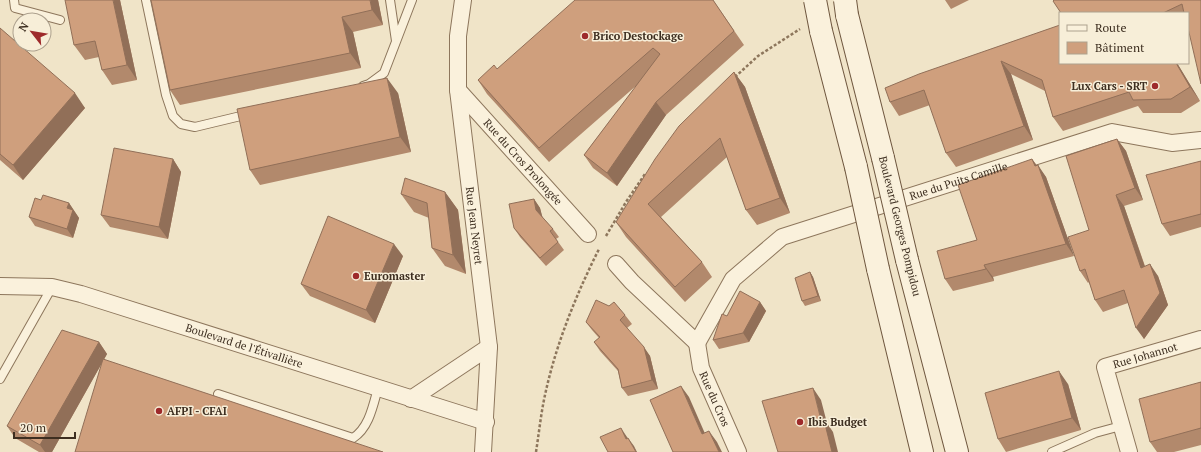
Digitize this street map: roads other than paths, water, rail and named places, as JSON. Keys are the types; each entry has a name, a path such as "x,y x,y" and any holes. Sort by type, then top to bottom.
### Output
{"main road":[{"path":"815,0 812,29 856,167 918,447"},
{"name":"Boulevard Georges Pompidou","path":"846,8 907,260 957,452"}],"street":[{"name":"Rue Jean Neyret","path":"463,0 458,36 458,90 489,347 486,422 483,452"},
{"name":"Rue du Cros Prolongée","path":"458,90 588,234"},
{"name":"Rue du Puits Camille","path":"697,343 733,279 782,237 1112,132 1172,143 1201,140"},
{"path":"616,264 632,282 697,343"},
{"name":"Boulevard de l'Étivallière","path":"0,286 52,287 89,297 486,422"},
{"name":"Rue Johannot","path":"1128,452 1105,368 1201,339"},
{"name":"Rue du Cros","path":"697,343 701,368 738,452"},
{"path":"411,399 489,347"}],"lane":[{"path":"14,0 15,8 60,20"},
{"path":"146,0 166,95 173,116 181,124 195,127 255,112"},
{"path":"390,0 396,44"},
{"path":"354,88 369,84 384,73 412,0"},
{"path":"0,379 52,287"},
{"path":"218,394 353,438 360,434 371,414 378,388"},
{"path":"1052,452 1094,433 1121,426"}],"place":[{"name":"Brico Destockage","path":"585,36"},
{"name":"Lux Cars - SRT","path":"1155,86"},
{"name":"Euromaster","path":"356,276"},
{"name":"AFPI - CFAI","path":"159,411"},
{"name":"Ibis Budget","path":"800,422"}]}
